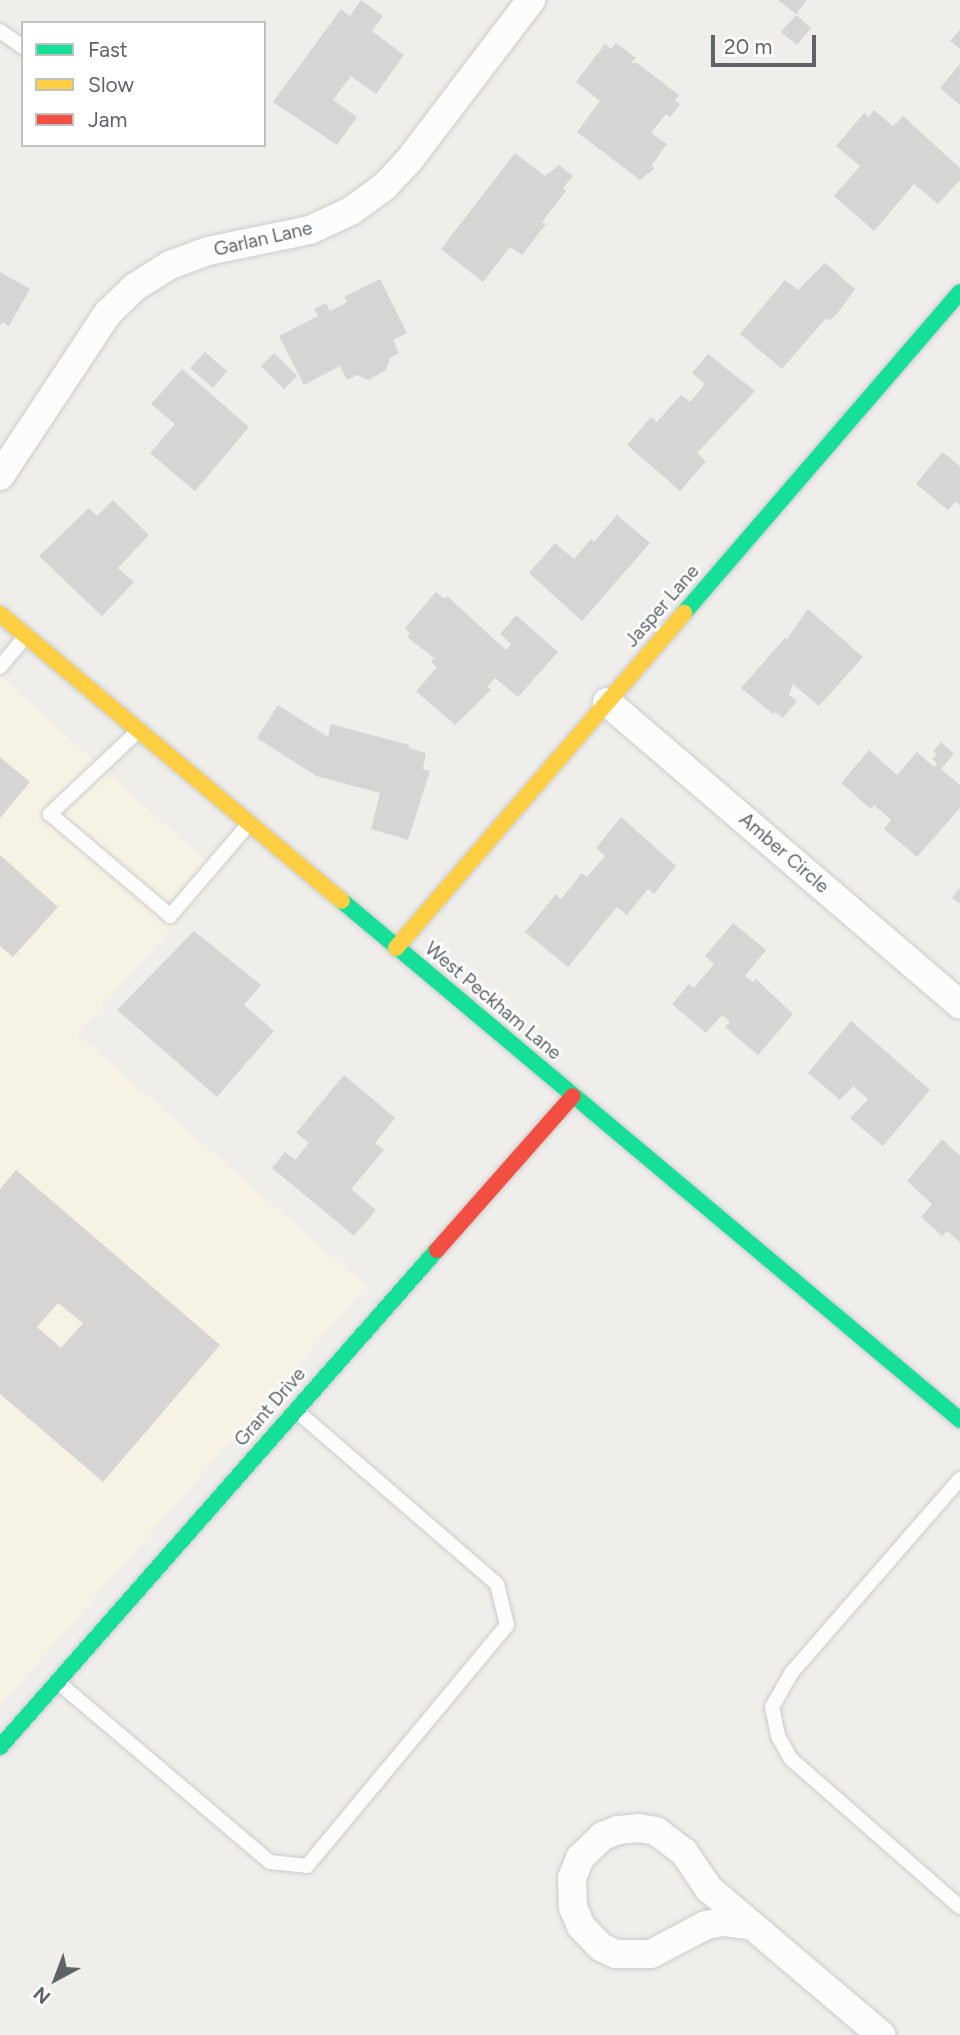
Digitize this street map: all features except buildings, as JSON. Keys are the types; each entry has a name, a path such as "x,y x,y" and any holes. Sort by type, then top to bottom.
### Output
{"street":[{"name":"Garlan Lane","path":"0,476 108,313 135,287 170,265 208,251 310,230 351,211 385,186 410,159 531,0"},
{"name":"Jasper Lane","path":"396,948 960,292"},
{"name":"West Peckham Lane","path":"0,614 960,1420"},
{"name":"Amber Circle","path":"607,702 960,1005"},
{"name":"Grant Drive","path":"0,1747 573,1096"},
{"path":"752,1926 724,1922 706,1924 651,1954 616,1954 589,1938 581,1926 570,1892 572,1878 580,1858 603,1836 618,1830 639,1828 656,1831 684,1852 709,1889 881,2035"}],"lane":[{"path":"0,30 21,46"},
{"path":"0,667 26,636"},
{"path":"138,731 50,814 170,916 249,825"},
{"path":"56,1681 270,1863 307,1867 507,1625 496,1584 295,1410"},
{"path":"960,1479 792,1672 772,1707 778,1736 791,1759 960,1907"}],"shaded area":[{"path":"0,676 220,874 77,1034 366,1286 0,1706"}],"traffic: fast":[{"path":"684,613 960,292"},
{"path":"342,901 960,1420"},
{"path":"0,1747 437,1250"}],"traffic: slow":[{"path":"396,948 684,613"},
{"path":"0,614 342,901"}],"traffic: jam":[{"path":"437,1250 573,1096"}]}
